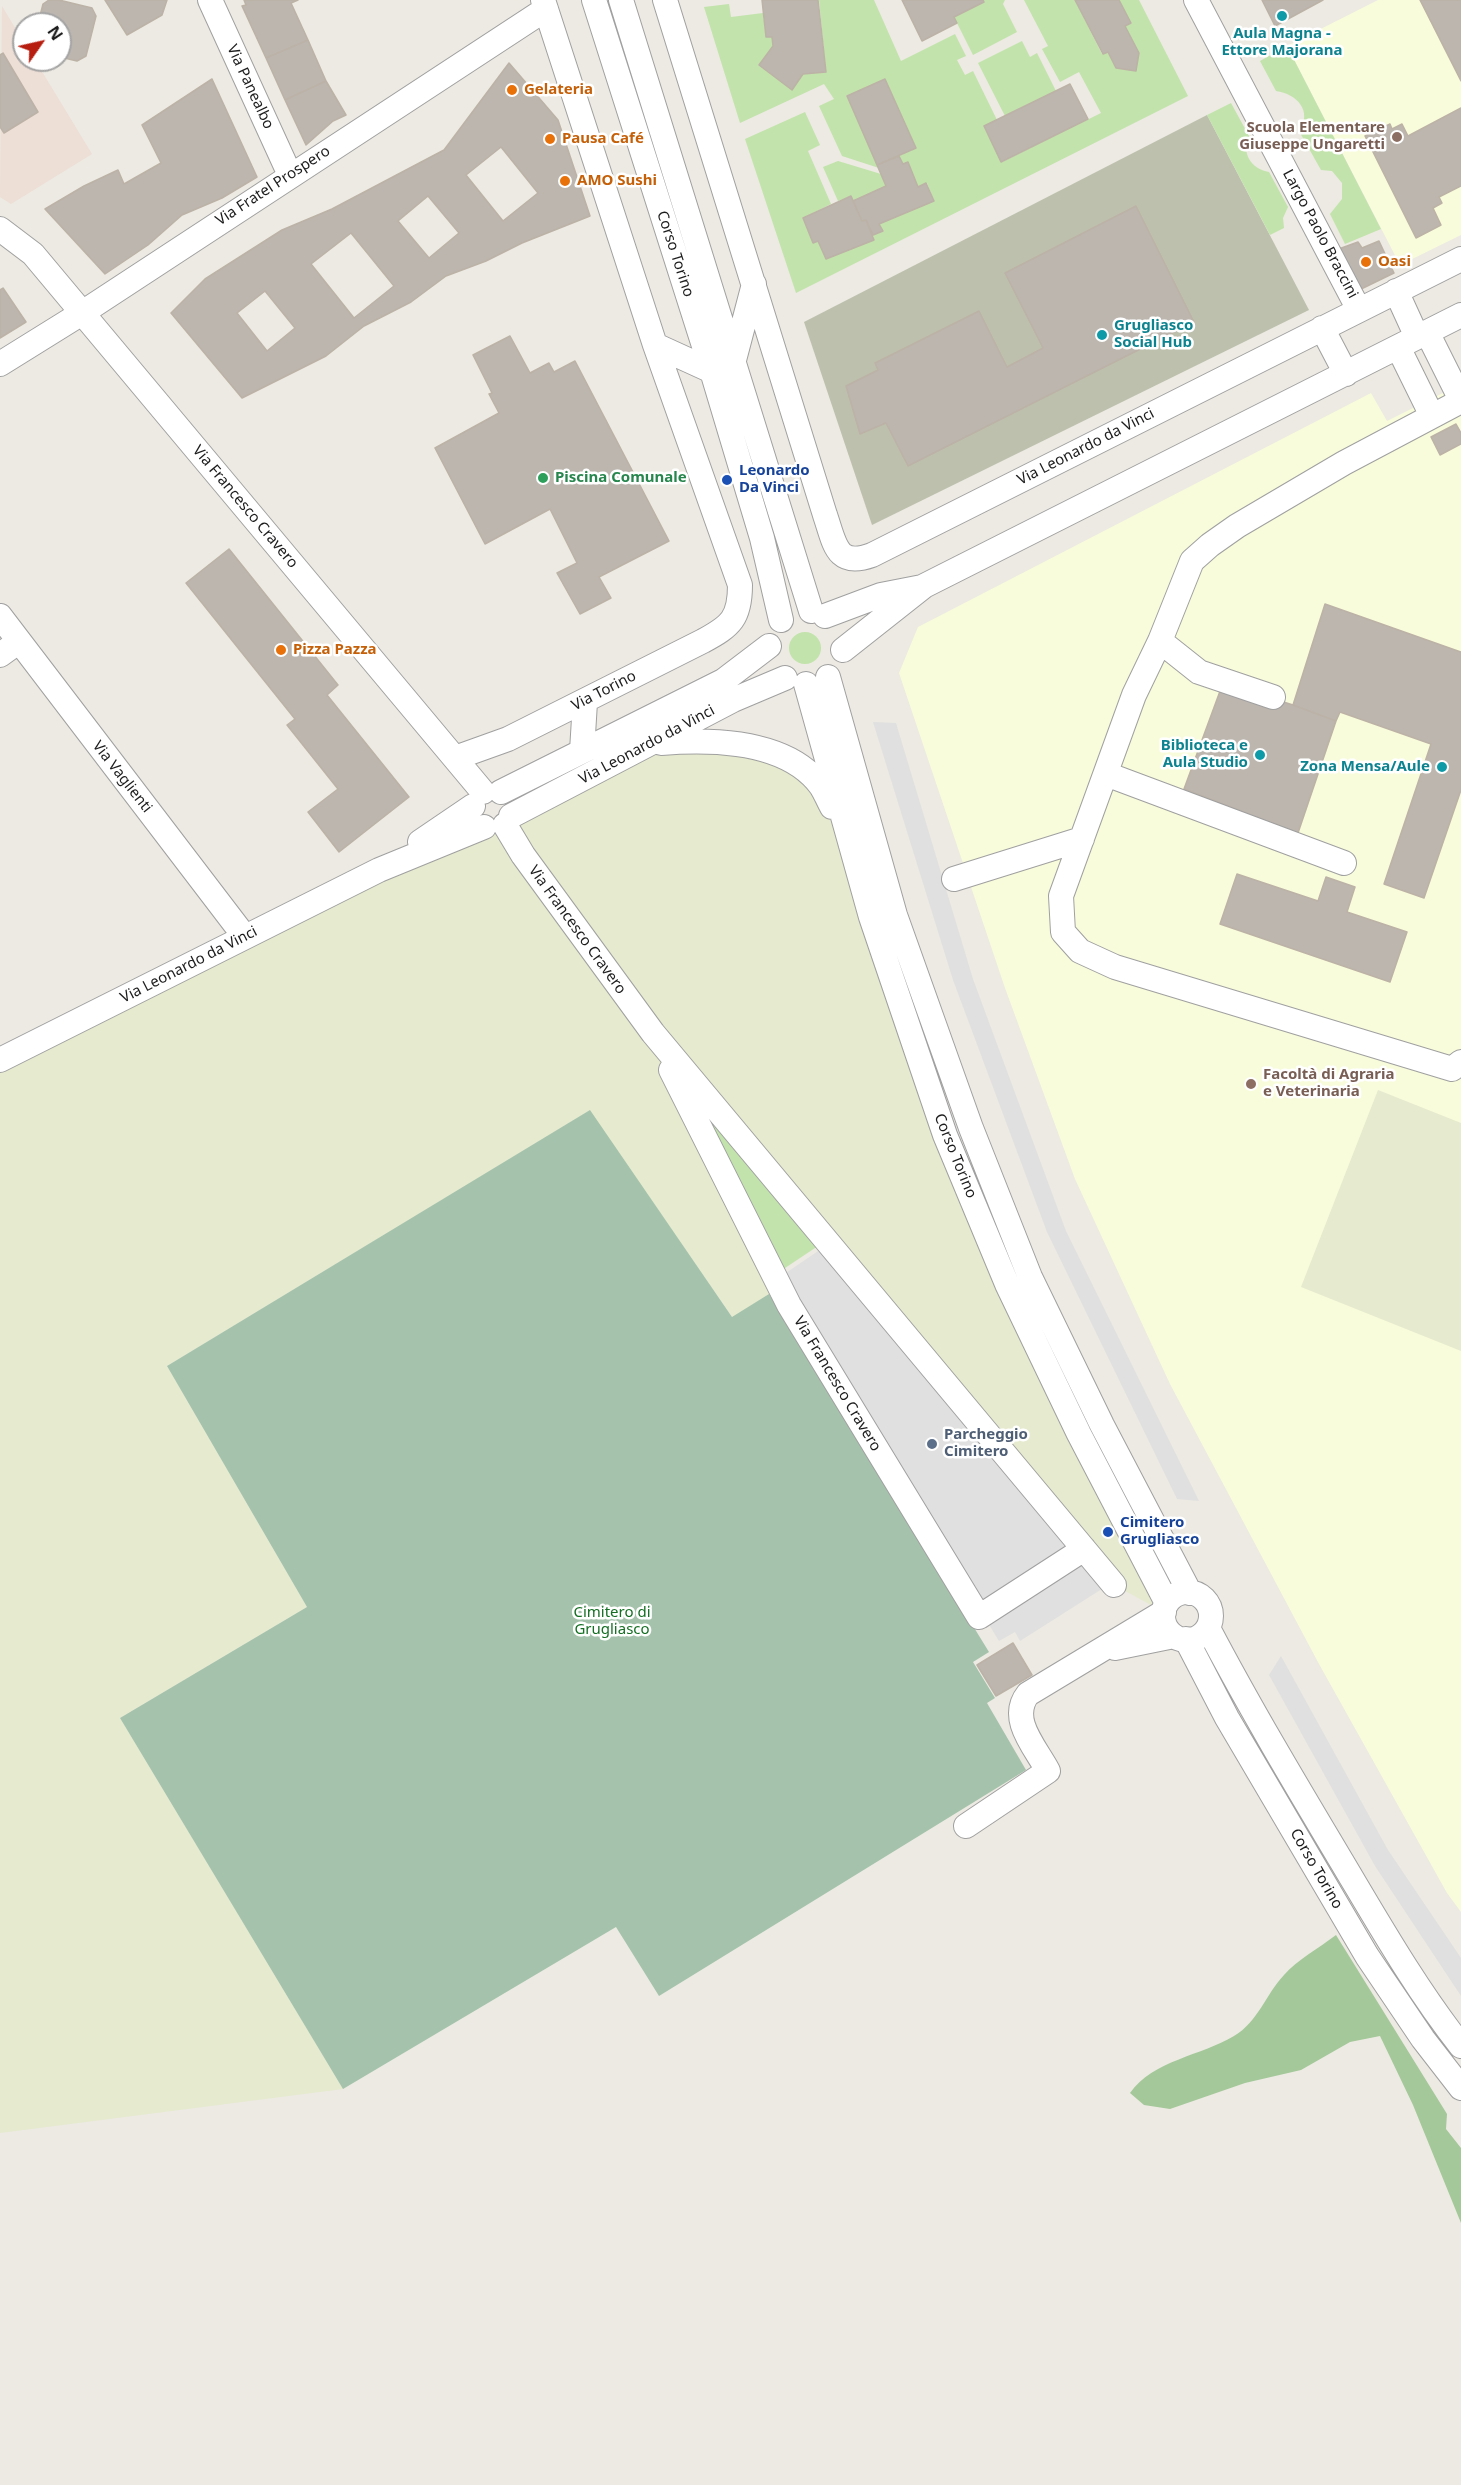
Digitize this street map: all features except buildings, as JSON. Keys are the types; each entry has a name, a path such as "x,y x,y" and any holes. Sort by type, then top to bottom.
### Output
{"street":[{"name":"Via Panealbo","path":"210,0 290,175"},
{"name":"Corso Torino","path":"594,0 723,367 818,613 838,630 843,650"},
{"name":"Corso Torino","path":"621,0 723,367 781,620"},
{"path":"544,4 655,345 723,367 754,284 665,0"},
{"name":"Largo Paolo Braccini","path":"1196,0 1359,310"},
{"name":"Via Fratel Prospero","path":"0,364 82,313 544,4"},
{"name":"Via Francesco Cravero","path":"0,229 33,254 455,758 653,1033 1114,1585"},
{"name":"Largo Paolo Braccini","path":"1322,328 1461,258"},
{"name":"Via Leonardo da Vinci","path":"754,284 834,543 847,559 856,561 1322,328"},
{"path":"1396,291 1414,339 1432,416"},
{"path":"806,680 836,668 843,650 924,586 1461,315"},
{"path":"1322,328 1346,374"},
{"path":"1414,339 1461,400 1344,463 1210,545 1192,561 1160,641 1134,695 1061,896 1063,932 1080,951 1115,967 1452,1069 1461,1062"},
{"name":"Via Torino","path":"455,758 508,739 585,702 725,629 740,605 740,585 655,345"},
{"path":"768,646 774,627 781,620 800,610 818,613 881,595 924,586"},
{"name":"Via Vaglienti","path":"0,616 9,649 246,937"},
{"path":"1160,641 1199,672 1273,697"},
{"name":"Corso Torino","path":"768,646 770,659 776,669 806,680 1000,1202 1040,1298 1102,1425 1190,1593 1198,1595 1207,1603 1210,1611 1208,1628 1249,1707 1382,1930 1444,2025 1461,2046"},
{"name":"Via Leonardo da Vinci","path":"493,810 582,751 723,681 768,646"},
{"name":"Corso Torino","path":"806,680 871,918 945,1135 1007,1284 1165,1607 1164,1622 1180,1638 1367,1956 1423,2039 1461,2088"},
{"name":"Via Leonardo da Vinci","path":"0,1060 379,870 493,810 647,744 733,700 806,680"},
{"name":"Via Leonardo da Vinci","path":"582,751 585,702"},
{"path":"647,744 698,740 760,748 796,763 821,786 849,841"},
{"path":"1106,774 1344,864"},
{"path":"954,879 1082,839"},
{"name":"Via Francesco Cravero","path":"653,1033 789,1305 979,1617 1084,1549"},
{"path":"966,1826 1048,1771 1024,1729 1019,1713 1022,1702 1040,1685 1098,1652 1165,1607 1175,1595 1190,1593"},
{"path":"1098,1652 1200,1636 1208,1628"}],"shaded area":[{"name":"Scuola Elementare Giuseppe Ungaretti","path":"1378,0 1461,0 1461,235 1400,265 1287,46"},
{"path":"2,6 12,23 12,72 42,72 92,154 11,204 0,197"},
{"path":"1207,115 1309,310 872,525 804,322"},
{"name":"Facoltà di Agraria e Veterinaria","path":"1461,384 1461,1912 1447,1893 1319,1664 1170,1384 1075,1179 1005,988 899,673 918,627 1371,393 1387,421"},
{"path":"873,722 896,723 973,979 1066,1231 1199,1501 1177,1499 1047,1232 953,980"},
{"path":"647,744 760,748 821,786 945,1135 1164,1612 1114,1585 655,1036 789,1305 769,1294 733,1318 589,1111 167,1366 307,1607 120,1718 343,2089 0,2133 0,1060 484,827"},
{"path":"1378,1090 1461,1123 1461,1351 1301,1287"},
{"name":"Parcheggio Cimitero","path":"824,1247 1105,1587 1020,1641 1015,1632 999,1641 791,1300 780,1277"},
{"path":"1281,1656 1388,1850 1461,1958 1461,1996 1375,1866 1269,1675"}],"green space":[{"path":"819,0 874,0 901,61 955,34 966,56 957,60 965,75 973,71 997,120 984,126 1002,162 1101,113 1079,72 1060,82 1042,49 1048,46 1024,0 1075,0 1102,54 1108,52 1116,68 1136,71 1137,54 1125,26 1131,23 1119,0 1139,0 1188,96 796,293 745,139 805,112 820,145 808,151 831,204 803,218 813,243 818,241 826,259 874,240 873,235 882,231 879,224 934,201 927,183 918,187 908,162 903,164 899,156 916,148 885,80 848,97 879,168 842,156 819,106 834,99 824,84 740,123 704,7 729,4 731,17 763,13 766,37 772,37 792,89 803,74 826,72"},
{"path":"983,0 1005,0 1003,4 1017,32 973,55 954,17 984,2"},
{"path":"1022,41 1030,57 1037,53 1056,91 1005,116 978,63"},
{"path":"1287,46 1381,229 1345,244 1330,214 1342,199 1342,183 1332,171 1321,170 1299,131 1304,117 1301,105 1290,96 1276,91 1260,61"},
{"path":"1231,103 1249,136 1246,148 1249,159 1257,168 1269,172 1288,207 1283,218 1284,228 1270,235 1207,115"},
{"path":"838,161 881,174 886,186 853,201 851,196 838,201 823,167"},
{"path":"805,632 817,636 821,648 817,660 805,664 793,660 789,648 793,636"},
{"name":"Cimitero di Grugliasco","path":"590,1110 732,1317 769,1294 989,1652 973,1662 995,1698 987,1703 1026,1770 659,1996 616,1927 343,2089 120,1718 307,1607 167,1366"},
{"path":"706,1110 821,1244 782,1270 703,1112"},
{"path":"1336,1935 1447,2114 1446,2129 1461,2148 1461,2223 1413,2105 1380,2036 1350,2042 1301,2070 1245,2083 1170,2109 1144,2105 1130,2093 1151,2073 1221,2043 1242,2030 1256,2016 1289,1970"}],"place":[{"name":"Aula Magna - Ettore Majorana","path":"1282,16"},
{"name":"Gelateria","path":"512,90"},
{"name":"Scuola Elementare Giuseppe Ungaretti","path":"1397,137"},
{"name":"Pausa Café","path":"550,139"},
{"name":"AMO Sushi","path":"565,181"},
{"name":"Oasi","path":"1366,262"},
{"name":"Grugliasco Social Hub","path":"1102,335"},
{"name":"Piscina Comunale","path":"543,478"},
{"name":"Leonardo Da Vinci","path":"727,480"},
{"name":"Pizza Pazza","path":"281,650"},
{"name":"Biblioteca e Aula Studio","path":"1260,755"},
{"name":"Zona Mensa/Aule","path":"1442,767"},
{"name":"Facoltà di Agraria e Veterinaria","path":"1251,1084"},
{"name":"Parcheggio Cimitero","path":"932,1444"},
{"name":"Cimitero Grugliasco","path":"1108,1532"}]}
